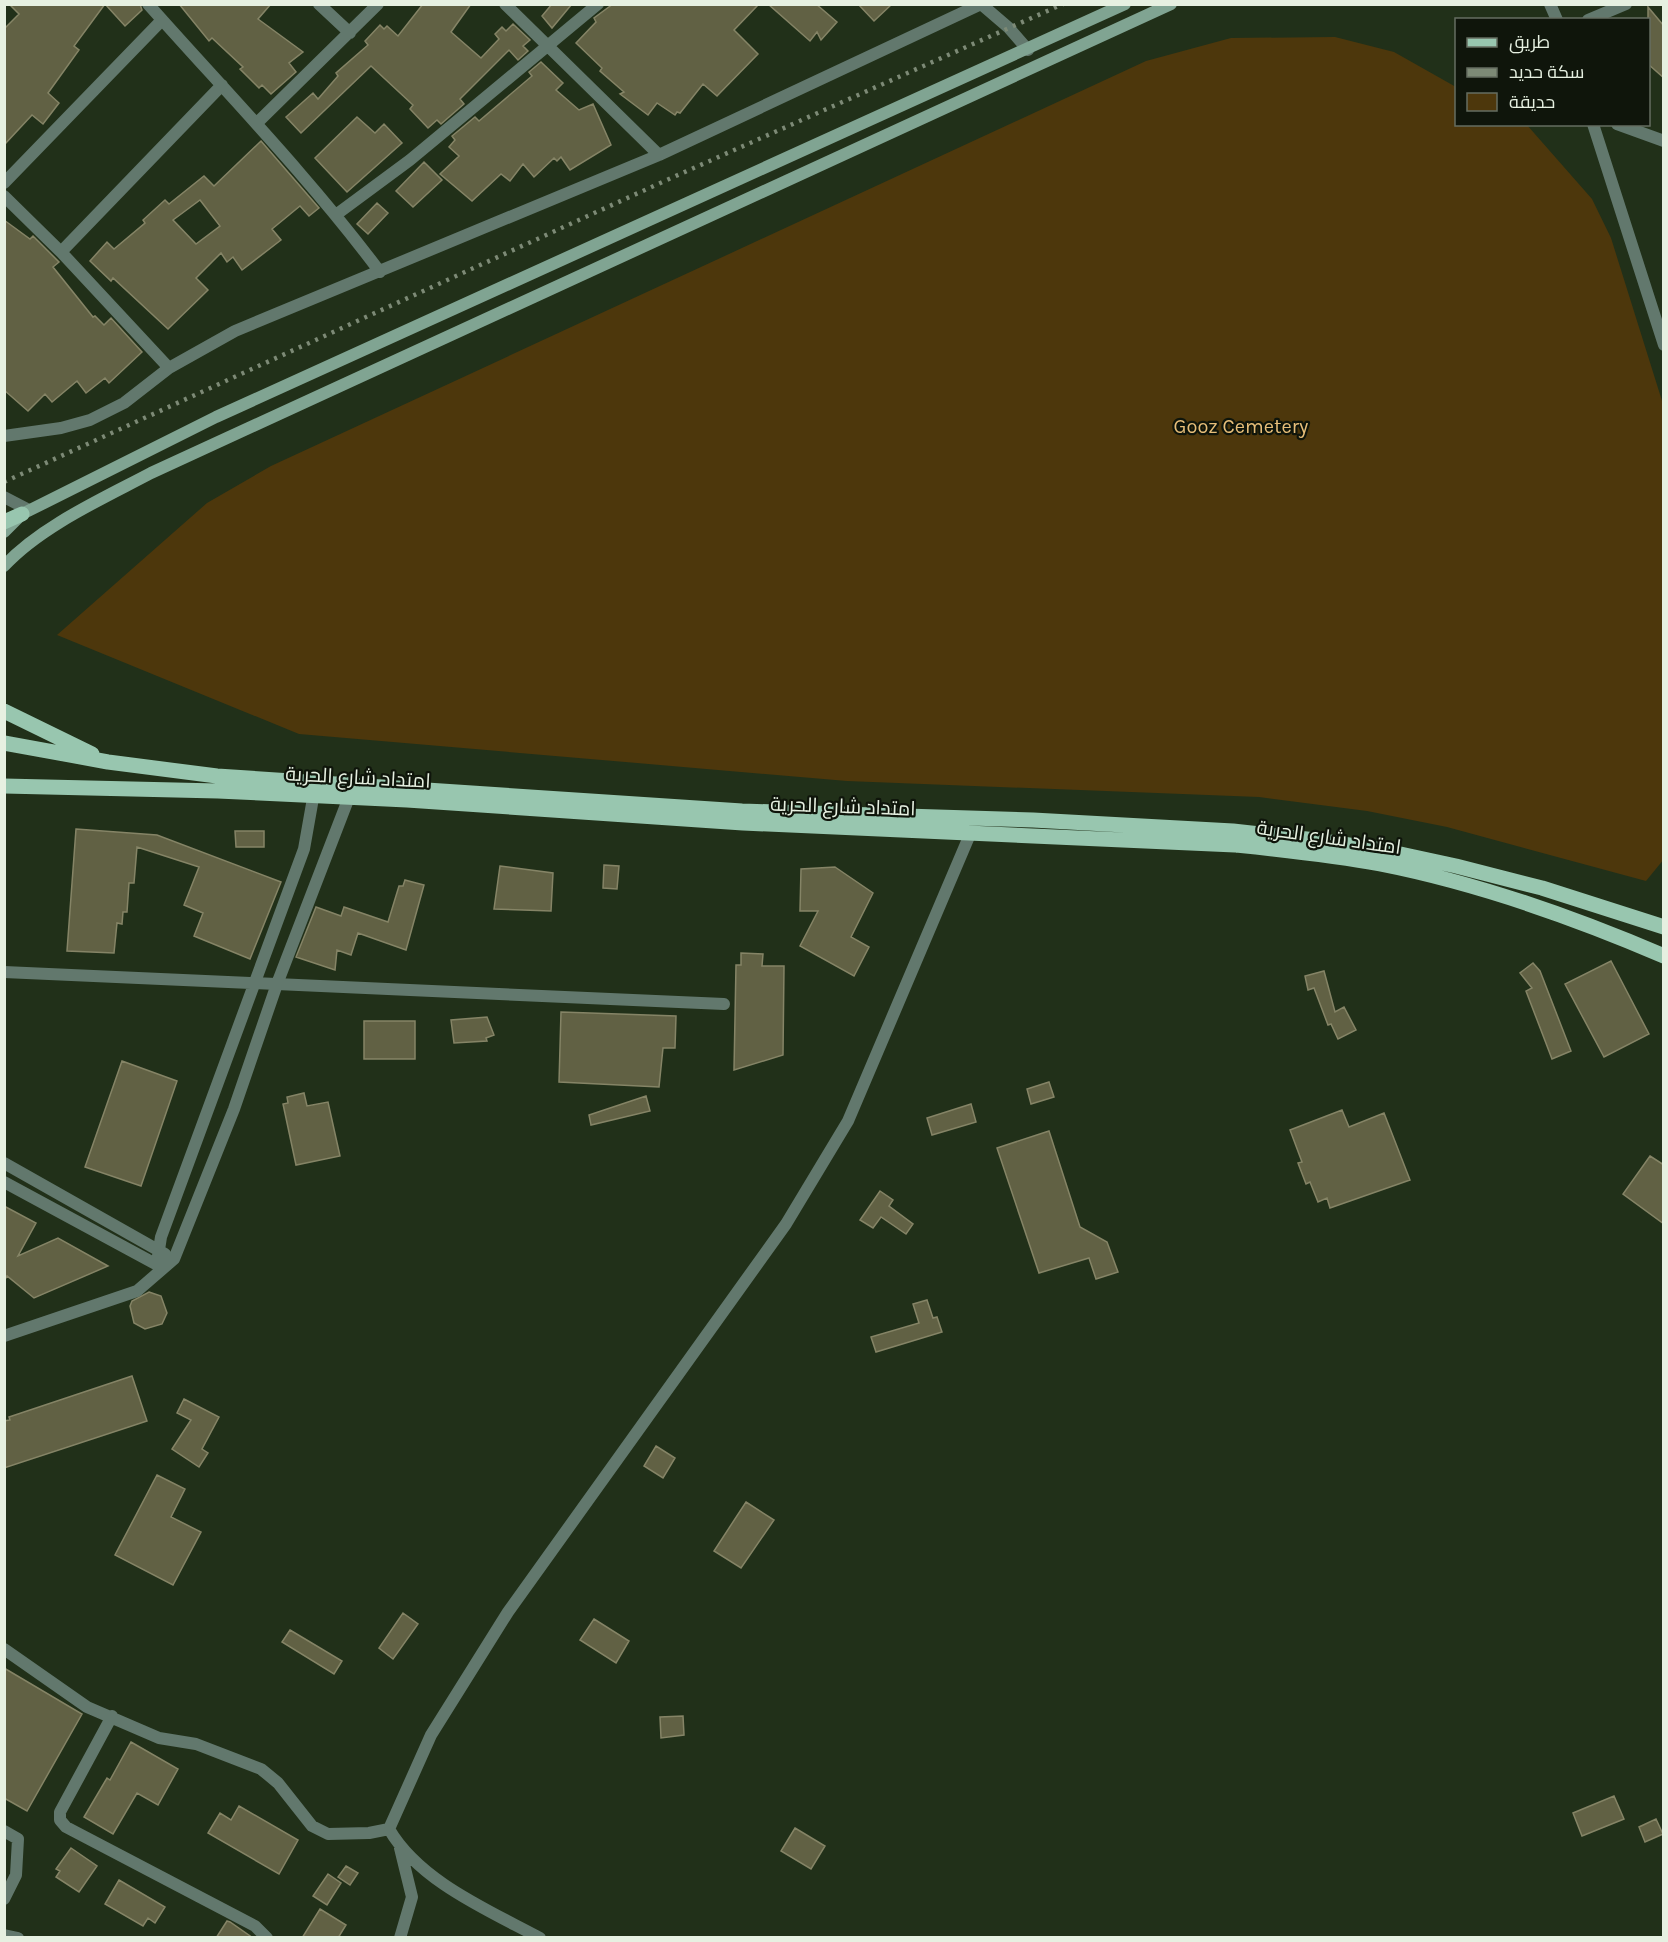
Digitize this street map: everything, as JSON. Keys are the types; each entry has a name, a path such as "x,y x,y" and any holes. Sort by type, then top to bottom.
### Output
{"main road":[{"path":"4,522 227,412 1125,4"},
{"path":"4,566 22,550 64,521 151,473 1171,4"},
{"path":"4,532 25,512"},
{"path":"4,711 108,762"},
{"path":"4,743 108,762 315,789 742,810 1033,820 1280,837 1382,850 1456,866 1553,892 1664,927"},
{"name":"امتداد شارع الحرية","path":"4,786 315,789"},
{"name":"امتداد شارع الحرية","path":"351,791 731,822 1234,845 1379,864 1467,885 1553,913 1664,956"}],"street":[{"path":"148,4 258,123 337,214 380,272"},
{"path":"319,4 350,33"},
{"path":"258,123 378,4"},
{"path":"505,4 659,155"},
{"path":"337,214 418,153 598,4"},
{"path":"4,436 61,428 90,420 124,403 169,369 235,331 659,155 981,4 1009,28 1028,50"},
{"path":"1550,4 1556,18"},
{"path":"1593,18 1626,4"},
{"path":"4,183 162,20"},
{"path":"61,252 222,85"},
{"path":"1594,126 1664,345"},
{"path":"1623,126 1664,141"},
{"path":"4,196 61,252 169,369"},
{"path":"4,497 25,512"},
{"path":"162,1268 158,1256 165,1226 304,849 315,789"},
{"path":"4,1336 137,1291 155,1278 162,1268 174,1259 234,1110 277,984 351,791"},
{"path":"389,1829 431,1735 508,1612 786,1224 848,1121 971,832"},
{"path":"4,972 724,1004"},
{"path":"4,1163 174,1259"},
{"path":"4,1182 162,1268"},
{"path":"4,1649 87,1707 159,1738 196,1744 261,1769 278,1783 312,1826 328,1834 369,1833 389,1829"},
{"path":"112,1716 60,1812 60,1820 66,1827 245,1921 267,1938"},
{"path":"389,1829 400,1848 412,1897 400,1938"},
{"path":"4,1831 18,1839 16,1875 4,1899"},
{"path":"400,1848 457,1894 540,1938"},
{"path":"4,1935 18,1938"}],"green space":[{"name":"Gooz Cemetery","path":"1335,37 1394,52 1455,86 1455,126 1528,126 1592,199 1611,238 1663,404 1664,859 1646,881 1447,827 1367,811 1259,797 847,781 299,734 57,635 207,503 271,466 1146,61 1231,38"}],"building":[{"path":"9,4 105,4 74,46 79,50 48,93 59,103 43,124 32,115 4,145 4,29 19,14"},
{"path":"105,4 140,4 142,10 125,26"},
{"path":"179,4 271,4 258,19 303,52 289,63 296,72 271,94 262,85 259,88 240,69 243,67 212,38 209,41"},
{"path":"423,4 471,4 451,32 481,58 499,39 495,34 502,27 506,31 513,24 530,40 523,46 528,51 518,60 509,50 460,99 464,104 441,124 437,120 428,128 410,109 413,105 371,66 301,133 286,117 313,93 318,99 338,76 336,73 368,45 365,41 380,25 384,29 387,26 398,36"},
{"path":"552,4 572,4 552,28 542,16"},
{"path":"613,4 759,4 734,30 758,54 717,96 703,84 680,113 677,112 675,115 657,103 648,115 620,94 624,92 600,71 602,68 576,43 596,22 594,18"},
{"path":"768,4 816,4 837,22 821,40 817,32 810,41"},
{"path":"858,4 892,4 874,21"},
{"path":"1648,7 1664,26 1664,78 1650,66 1650,18 1648,18"},
{"path":"541,62 563,83 556,90 579,110 593,104 611,145 570,170 561,157 557,161 554,158 534,177 523,164 510,181 501,174 472,201 440,174 459,156 449,147 455,140 452,136 475,117 479,121 532,76 529,72"},
{"path":"357,117 375,133 384,124 402,143 347,192 315,158"},
{"path":"261,141 319,208 309,216 300,206 272,229 281,240 242,270 233,257 227,262 221,253 196,278 208,290 168,329 113,278 111,281 90,261 107,242 114,249 145,223 143,220 165,200 169,204 204,176 214,186","holes":["200,200 220,226 196,244 173,220"]},
{"path":"424,162 442,180 413,207 396,191"},
{"path":"377,203 388,213 368,234 357,224"},
{"path":"4,220 30,239 33,236 59,262 53,267 93,317 95,316 104,325 111,318 142,352 109,383 105,378 86,393 77,381 52,402 45,394 28,411 4,390"},
{"path":"76,829 157,835 281,882 250,959 194,936 203,913 184,905 199,867 137,847 134,883 129,883 127,912 123,912 122,924 117,923 114,953 67,951"},
{"path":"235,831 264,831 264,847 236,847"},
{"path":"604,865 619,866 617,889 603,888"},
{"path":"500,866 553,873 551,911 494,909"},
{"path":"835,867 873,893 851,937 869,947 854,976 800,946 818,911 800,911 801,869"},
{"path":"405,880 424,885 406,950 358,933 351,955 337,950 335,970 296,957 316,907 341,916 344,907 388,922 399,886 403,886"},
{"path":"741,953 763,954 762,966 784,966 783,1055 734,1070 736,965 741,965"},
{"path":"1611,961 1649,1034 1604,1057 1565,984"},
{"path":"1533,963 1540,971 1571,1051 1552,1059 1526,991 1532,988 1520,973"},
{"path":"1324,971 1335,1012 1344,1007 1356,1030 1338,1039 1331,1024 1328,1025 1314,988 1308,990 1305,976"},
{"path":"561,1012 676,1016 675,1048 663,1048 659,1087 559,1082"},
{"path":"487,1017 494,1035 486,1038 487,1041 454,1043 451,1020"},
{"path":"364,1021 415,1021 415,1059 364,1059"},
{"path":"122,1061 177,1081 141,1186 85,1167"},
{"path":"1049,1082 1054,1097 1031,1104 1027,1089"},
{"path":"304,1093 307,1106 328,1102 340,1156 296,1165 283,1104 288,1103 287,1097"},
{"path":"646,1096 650,1111 591,1125 589,1115"},
{"path":"971,1104 976,1122 932,1135 927,1118"},
{"path":"1342,1110 1349,1127 1384,1113 1410,1180 1330,1208 1327,1198 1318,1202 1310,1182 1306,1184 1298,1163 1302,1162 1290,1130"},
{"path":"1049,1131 1080,1227 1107,1242 1118,1272 1096,1279 1089,1258 1039,1273 997,1148"},
{"path":"1650,1156 1664,1165 1664,1224 1623,1194"},
{"path":"880,1191 893,1200 889,1206 913,1224 906,1234 881,1217 873,1228 860,1220"},
{"path":"4,1206 36,1223 18,1256 58,1238 108,1266 34,1298 7,1276 4,1281"},
{"path":"149,1292 161,1296 167,1313 162,1324 145,1329 134,1323 130,1306 132,1301"},
{"path":"927,1300 933,1318 937,1317 942,1332 876,1352 871,1337 919,1323 913,1304"},
{"path":"132,1376 147,1421 4,1468 4,1421 10,1420 9,1417"},
{"path":"184,1399 219,1417 202,1449 208,1453 199,1467 172,1449 191,1420 177,1413"},
{"path":"656,1446 675,1458 663,1478 644,1466"},
{"path":"157,1475 185,1489 171,1517 201,1532 173,1585 115,1555"},
{"path":"746,1502 774,1520 741,1568 714,1551"},
{"path":"403,1613 418,1624 393,1659 379,1648"},
{"path":"594,1619 629,1641 616,1663 580,1640"},
{"path":"290,1630 342,1661 334,1674 282,1642"},
{"path":"4,1668 82,1714 27,1811 4,1798"},
{"path":"683,1716 684,1735 661,1738 660,1717"},
{"path":"131,1742 178,1769 158,1805 137,1793 113,1834 84,1817 107,1778 110,1780"},
{"path":"1614,1796 1624,1819 1582,1836 1573,1813"},
{"path":"239,1806 298,1840 279,1874 208,1833 220,1813 231,1820"},
{"path":"1656,1819 1663,1834 1645,1842 1639,1827"},
{"path":"795,1828 825,1846 811,1869 781,1851"},
{"path":"71,1848 97,1866 79,1892 56,1877 60,1871 56,1869"},
{"path":"346,1866 358,1873 350,1885 338,1877"},
{"path":"328,1874 341,1883 327,1905 313,1896"},
{"path":"119,1880 165,1907 155,1923 148,1918 143,1926 105,1904"},
{"path":"320,1909 346,1925 338,1938 302,1938"},
{"path":"227,1921 230,1922 253,1938 216,1938"}],"railway":[{"path":"4,482 669,179 1063,4"}]}
